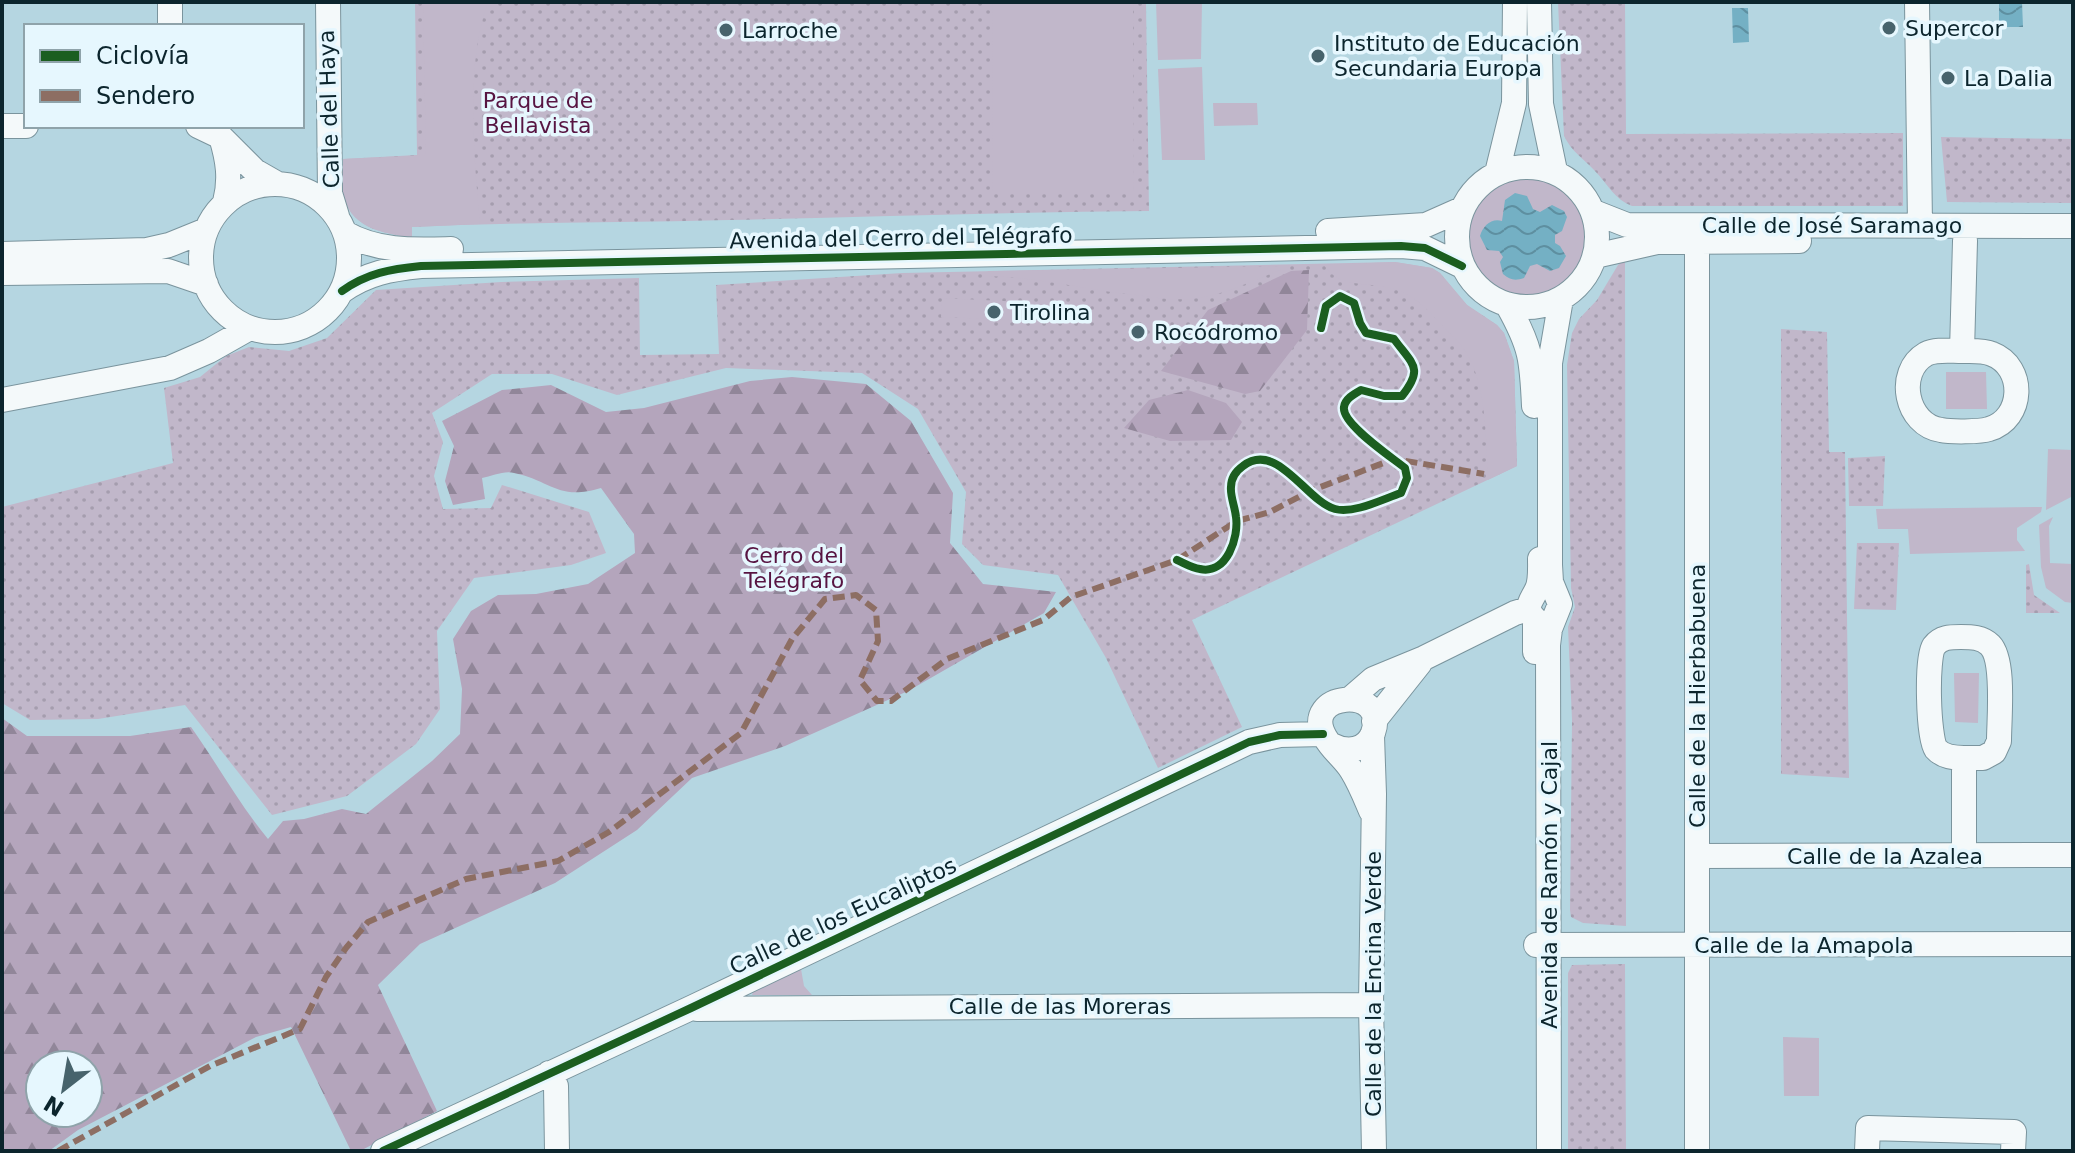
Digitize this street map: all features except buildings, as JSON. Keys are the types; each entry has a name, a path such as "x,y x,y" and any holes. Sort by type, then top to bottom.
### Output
{"street":[{"path":"170,2 170,24"},
{"name":"Calle del Haya","path":"328,2 330,193 341,225"},
{"path":"1497,173 1514,103 1515,2"},
{"path":"1539,2 1541,104 1555,171"},
{"path":"1917,2 1920,225"},
{"path":"2,126 24,126"},
{"path":"202,128 221,137 255,171 276,183"},
{"path":"221,137 229,166 229,185 225,202 206,230 200,255 200,270 211,294 236,323 248,329 275,333 303,328 326,313 342,291 349,272 349,252 341,225 319,198 296,186 276,183 258,186 225,202"},
{"path":"1523,167 1555,171 1583,195 1594,212 1595,256 1583,281 1561,299 1544,306 1508,306 1493,300 1480,291 1462,266 1456,246 1456,227 1462,209 1471,194 1497,173 1523,167"},
{"name":"Avenida del Cerro del Telégrafo","path":"341,225 364,243 420,249 1284,233 1426,225 1462,209"},
{"name":"Calle de José Saramago","path":"1594,212 1627,225 2073,226"},
{"path":"2,254 147,250 177,243 206,230"},
{"name":"Calle de José Saramago","path":"1595,256 1657,242 2073,240"},
{"path":"1962,351 1965,241"},
{"name":"Calle de la Hierbabuena","path":"1697,242 1697,1151"},
{"name":"Avenida del Cerro del Telégrafo","path":"342,291 371,275 421,266 680,260 1401,246 1425,248 1462,266"},
{"path":"2,273 168,271 211,294"},
{"path":"187,362 210,332 211,294"},
{"name":"Avenida de Ramón y Cajal","path":"1542,607 1550,565 1550,363 1561,299"},
{"name":"Avenida de Ramón y Cajal","path":"1508,306 1526,337 1532,362 1542,607 1548,645 1536,1151"},
{"path":"2,400 160,371 187,362 248,329"},
{"path":"1934,351 1962,351 1989,352 2010,366 2016,377 2017,390 2009,414 1989,430 1938,430 1916,415 1909,403 1907,389 1910,375 1923,355 1934,351"},
{"path":"1424,658 1358,748 1340,749 1328,740 1322,716 1333,702 1351,698 1373,679 1424,658 1515,613 1542,607"},
{"path":"1946,637 1976,637 1989,644 1998,657 1999,741 1994,752 1983,758 1964,758 1950,757 1937,751 1931,738 1929,656 1935,644 1946,637"},
{"path":"1351,698 1362,702 1370,710 1373,729"},
{"name":"Calle de la Encina Verde","path":"1373,729 1371,1005 1374,1151"},
{"name":"Calle de los Eucaliptos","path":"383,1151 738,986 1249,742 1280,735 1328,740"},
{"name":"Calle de la Encina Verde","path":"1328,740 1352,771 1373,817"},
{"path":"1964,758 1964,856"},
{"name":"Calle de la Azalea","path":"1697,856 2073,855"},
{"name":"Calle de la Amapola","path":"1542,945 2073,944"},
{"name":"Avenida de Ramón y Cajal","path":"1542,945 1549,1151"},
{"path":"738,986 742,1004 749,1010"},
{"name":"Calle de las Moreras","path":"691,1008 1371,1005"},
{"path":"549,1073 556,1086 557,1151"},
{"path":"1867,1151 1868,1128 2014,1132 2013,1151"}],"green space":[{"name":"Parque de Bellavista","path":"415,2 1146,2 1149,211 452,225 412,227 412,237 378,231 359,221 346,203 342,183 343,159 417,155"},
{"path":"423,2 488,2 476,53 474,82 474,141 480,224 412,227 412,237 378,231 359,221 346,203 342,175 343,159 426,155"},
{"path":"992,2 1133,2 1134,193 993,193"},
{"path":"1156,2 1202,2 1201,59 1158,60"},
{"path":"1558,2 1625,2 1626,134 1903,133 1903,206 1632,206 1626,203 1574,151 1564,136"},
{"path":"1202,67 1205,160 1162,160 1158,69"},
{"path":"1213,103 1257,103 1258,125 1214,126"},
{"path":"1941,137 2073,139 2073,203 1947,202"},
{"path":"1527,176 1550,180 1570,193 1583,213 1587,236 1583,259 1570,279 1550,292 1527,296 1504,292 1484,279 1471,259 1467,236 1471,213 1484,193 1504,180"},
{"path":"1625,258 1626,926 1583,923 1571,917 1570,910 1572,720 1568,627 1575,607 1571,588 1567,365 1572,333 1579,319 1597,300"},
{"path":"1395,262 1432,268 1440,273 1467,305 1504,333 1514,361 1517,466 1192,620 1242,727 1158,768 1106,658 1058,575 983,565 962,544 966,492 918,409 862,373 726,368 617,395 552,374 492,374 432,413 443,442 434,476 443,509 491,508 502,485 589,512 606,553 571,565 474,578 437,631 440,709 416,744 347,796 272,815 185,705 98,719 30,720 2,703 2,507 173,463 164,388 200,377 226,356 249,347 289,351 327,338 376,290 639,278 640,355 719,354 716,285 902,273"},
{"path":"1395,262 1432,268 1440,273 1467,305 1504,333 1514,361 1517,466 1488,480 1482,398 1474,367 1454,338 1411,297 1390,288 1345,281 1324,265"},
{"path":"1281,266 1280,270 1229,290 1183,299 987,276 988,271"},
{"path":"1309,270 1307,330 1260,391 1245,394 1161,371 1208,310 1291,271"},
{"name":"Tirolina","path":"942,298 1046,303 1045,321 941,317"},
{"path":"1781,329 1827,332 1829,452 1845,452 1849,778 1781,774"},
{"path":"1946,372 1986,372 1987,409 1946,409"},
{"name":"Cerro del Telégrafo","path":"792,377 866,384 911,421 953,493 950,543 983,584 1056,592 1044,613 908,691 785,746 692,778 637,830 555,883 420,944 378,985 437,1111 360,1151 351,1151 291,1027 256,1037 104,1116 104,1049 24,1049 24,1129 80,1129 49,1151 2,1151 2,718 27,736 130,736 191,727 268,839 283,821 342,809 366,814 432,761 460,734 462,689 453,639 471,611 498,595 536,594 588,584 635,553 634,534 601,488 565,491 527,476 507,472 482,478 485,499 453,505 445,481 454,446 442,421 502,390 551,385 606,412 644,408 750,381"},
{"path":"1188,390 1226,403 1242,422 1231,440 1170,441 1124,428 1149,400"},
{"path":"2048,449 2073,450 2073,496 2046,510"},
{"path":"1885,456 1883,506 1849,506 1848,458"},
{"path":"2042,507 2041,512 2017,528 2017,540 2025,551 1910,554 1908,529 1878,529 1876,509"},
{"path":"2053,517 2049,526 2050,563 2073,564 2073,603 2065,602 2046,588 2041,567 2039,525"},
{"path":"1857,543 1899,543 1896,610 1854,609"},
{"path":"2029,564 2034,595 2060,613 2026,613 2026,565"},
{"path":"1954,673 1979,673 1978,723 1955,722"},
{"path":"1625,964 1626,1151 1568,1151 1568,973 1572,965"},
{"path":"801,969 804,986 812,995 752,995 753,992"},
{"path":"1783,1037 1819,1038 1819,1096 1784,1096"}],"water":[{"path":"1999,2 2022,2 2023,27 1999,27"},
{"path":"1732,8 1748,8 1749,42 1733,43"},
{"path":"1515,193 1527,196 1533,209 1540,212 1552,205 1564,211 1567,217 1562,231 1555,235 1555,243 1566,256 1559,268 1550,271 1537,264 1530,266 1524,278 1508,278 1503,274 1500,262 1503,257 1499,251 1487,250 1481,232 1491,222 1502,221 1505,200"}],"marked path":[{"path":"58,1151 210,1066 300,1029 326,977 368,922 466,879 558,861 609,832 741,733 792,639 825,599 856,595 876,610 878,641 860,680 877,701 891,701 947,659 1043,620 1071,597 1177,560 1237,521 1270,512 1310,491 1394,459 1484,474"}],"cycle path":[{"path":"342,291 380,273 421,266 1401,246 1425,248 1462,266"},
{"path":"1177,560 1200,569 1209,569 1224,560 1233,544 1236,525 1232,481 1240,468 1256,460 1279,466 1324,504 1335,509 1359,508 1401,493 1407,478 1405,468 1359,431 1345,414 1344,407 1348,399 1361,390 1384,396 1402,396 1413,379 1411,361 1394,339 1366,333 1354,303 1340,296 1326,306 1321,328"},
{"path":"383,1151 1249,742 1280,735 1323,734"}],"place":[{"name":"Supercor","path":"1889,28"},
{"name":"Larroche","path":"726,30"},
{"name":"Instituto de Educación Secundaria Europa","path":"1318,56"},
{"name":"La Dalia","path":"1948,78"},
{"name":"Tirolina","path":"994,312"},
{"name":"Rocódromo","path":"1138,332"}]}
